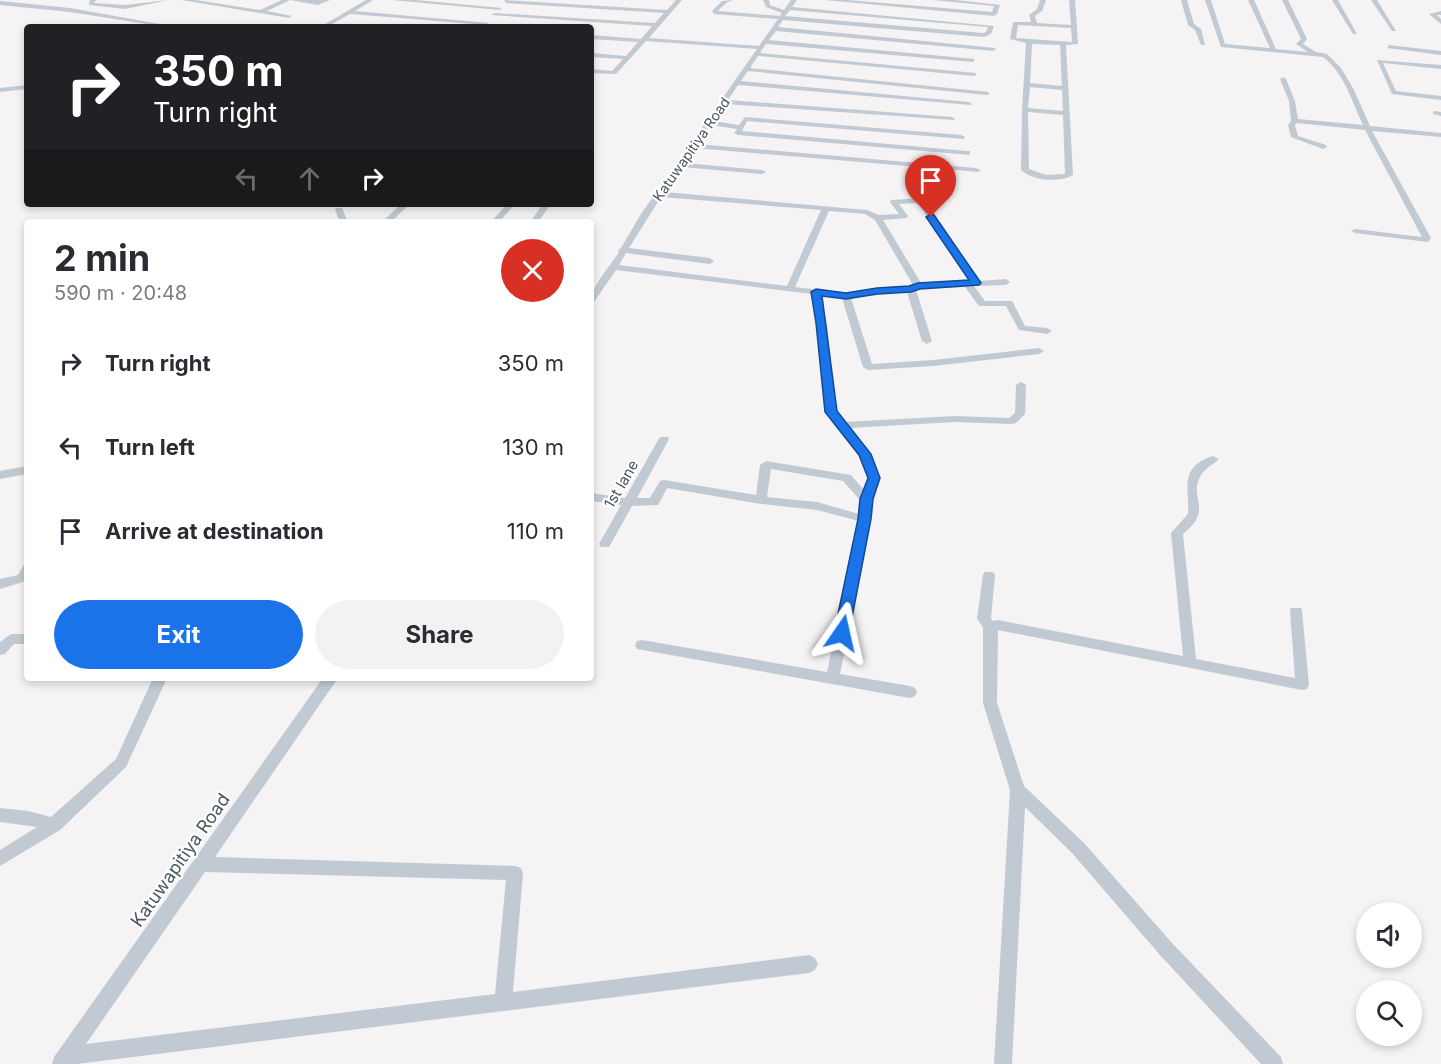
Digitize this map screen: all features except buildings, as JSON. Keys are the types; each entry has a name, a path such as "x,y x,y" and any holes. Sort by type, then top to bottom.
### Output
{"street":[{"path":"93,0 91,4 125,7 166,0"},
{"path":"184,0 289,16"},
{"path":"261,12 286,0"},
{"path":"293,0 318,3 327,0"},
{"path":"329,24 370,0"},
{"path":"396,0 499,8"},
{"path":"594,71 614,73 679,0"},
{"path":"730,0 724,2 714,12 786,13 901,18 991,26 989,33 984,35 896,27 786,13 768,6 766,0"},
{"name":"Katuwapitiya Road","path":"594,296 615,267 622,250 659,194 794,0"},
{"path":"828,0 994,14 997,5 936,0"},
{"path":"918,7 921,0"},
{"path":"1034,24 1032,15 1040,10 1043,0"},
{"path":"1072,0 1075,27 1075,44 1063,45 1013,39 1015,24 1075,27"},
{"path":"1184,0 1191,25 1198,29 1203,44"},
{"path":"1208,0 1223,46 1273,53 1320,55"},
{"path":"1251,0 1273,53"},
{"path":"1285,0 1304,39 1299,44 1331,59 1351,91 1367,128 1427,238 1425,240 1408,239 1356,231"},
{"path":"1335,0 1355,33"},
{"path":"1374,0 1394,30"},
{"path":"485,24 506,1 669,12"},
{"path":"0,3 70,10 157,24"},
{"path":"350,12 474,24"},
{"path":"1441,13 1432,14 1441,22"},
{"path":"494,15 657,25"},
{"path":"896,27 901,18"},
{"path":"1042,24 1042,43"},
{"path":"776,29 994,49"},
{"path":"594,37 762,48 880,52 973,60"},
{"path":"873,65 886,39"},
{"path":"1029,42 1025,110 1025,170 1034,175 1064,177 1069,175 1063,45"},
{"path":"1389,47 1441,53"},
{"path":"762,48 873,65 974,74"},
{"path":"594,55 627,58"},
{"path":"1441,67 1378,61 1394,93 1441,98"},
{"path":"746,69 987,93"},
{"path":"1283,79 1292,101 1295,121"},
{"path":"737,83 969,104"},
{"path":"1027,85 1064,88"},
{"path":"0,90 24,87"},
{"path":"724,102 952,119"},
{"path":"1025,110 1066,113"},
{"path":"961,136 745,119 738,133 967,153"},
{"path":"1295,121 1441,135"},
{"path":"1295,121 1291,125 1295,137 1323,147"},
{"path":"709,123 741,126"},
{"path":"694,146 976,170"},
{"path":"680,165 762,172"},
{"path":"659,194 867,212 878,218 904,216 894,202 920,200 972,283 982,304 1009,303 1022,328 1047,331"},
{"path":"393,219 403,207"},
{"path":"498,219 509,207"},
{"path":"536,219 546,207"},
{"path":"790,288 826,209"},
{"path":"339,210 343,219"},
{"path":"878,218 914,288 927,341"},
{"path":"622,250 710,261"},
{"path":"615,267 846,296 877,291 1006,282"},
{"path":"816,292 822,323 831,412 865,454 874,478 866,499 865,519 832,679"},
{"path":"846,296 868,367 933,363 1039,351"},
{"path":"842,425 955,419 1012,421 1020,414 1021,385"},
{"name":"1st lane","path":"605,544 664,439"},
{"path":"1190,663 1177,533 1190,522 1195,514 1191,488 1194,476 1200,467 1213,459"},
{"path":"761,500 766,465 847,478 866,499"},
{"path":"0,475 24,471"},
{"path":"594,497 627,502 654,502 664,484 761,500 817,506 865,519"},
{"path":"0,584 22,578 24,574"},
{"path":"989,576 984,619 990,626 990,704 1018,790 1002,1064"},
{"path":"990,626 998,625 1302,685 1296,611"},
{"path":"0,650 11,639 24,639"},
{"path":"642,645 910,692"},
{"path":"0,859 54,825 121,763 159,681"},
{"name":"Katuwapitiya Road","path":"64,1060 329,681"},
{"path":"1018,790 1078,848 1166,949 1274,1064"},
{"path":"0,815 28,818 54,825"},
{"path":"201,864 515,873 503,1002"},
{"path":"64,1060 809,964"}],"route":[{"path":"842,633 865,519 866,499 874,478 865,454 831,412 822,323 816,292 846,296 911,289 918,286 976,283 931,217"}]}
